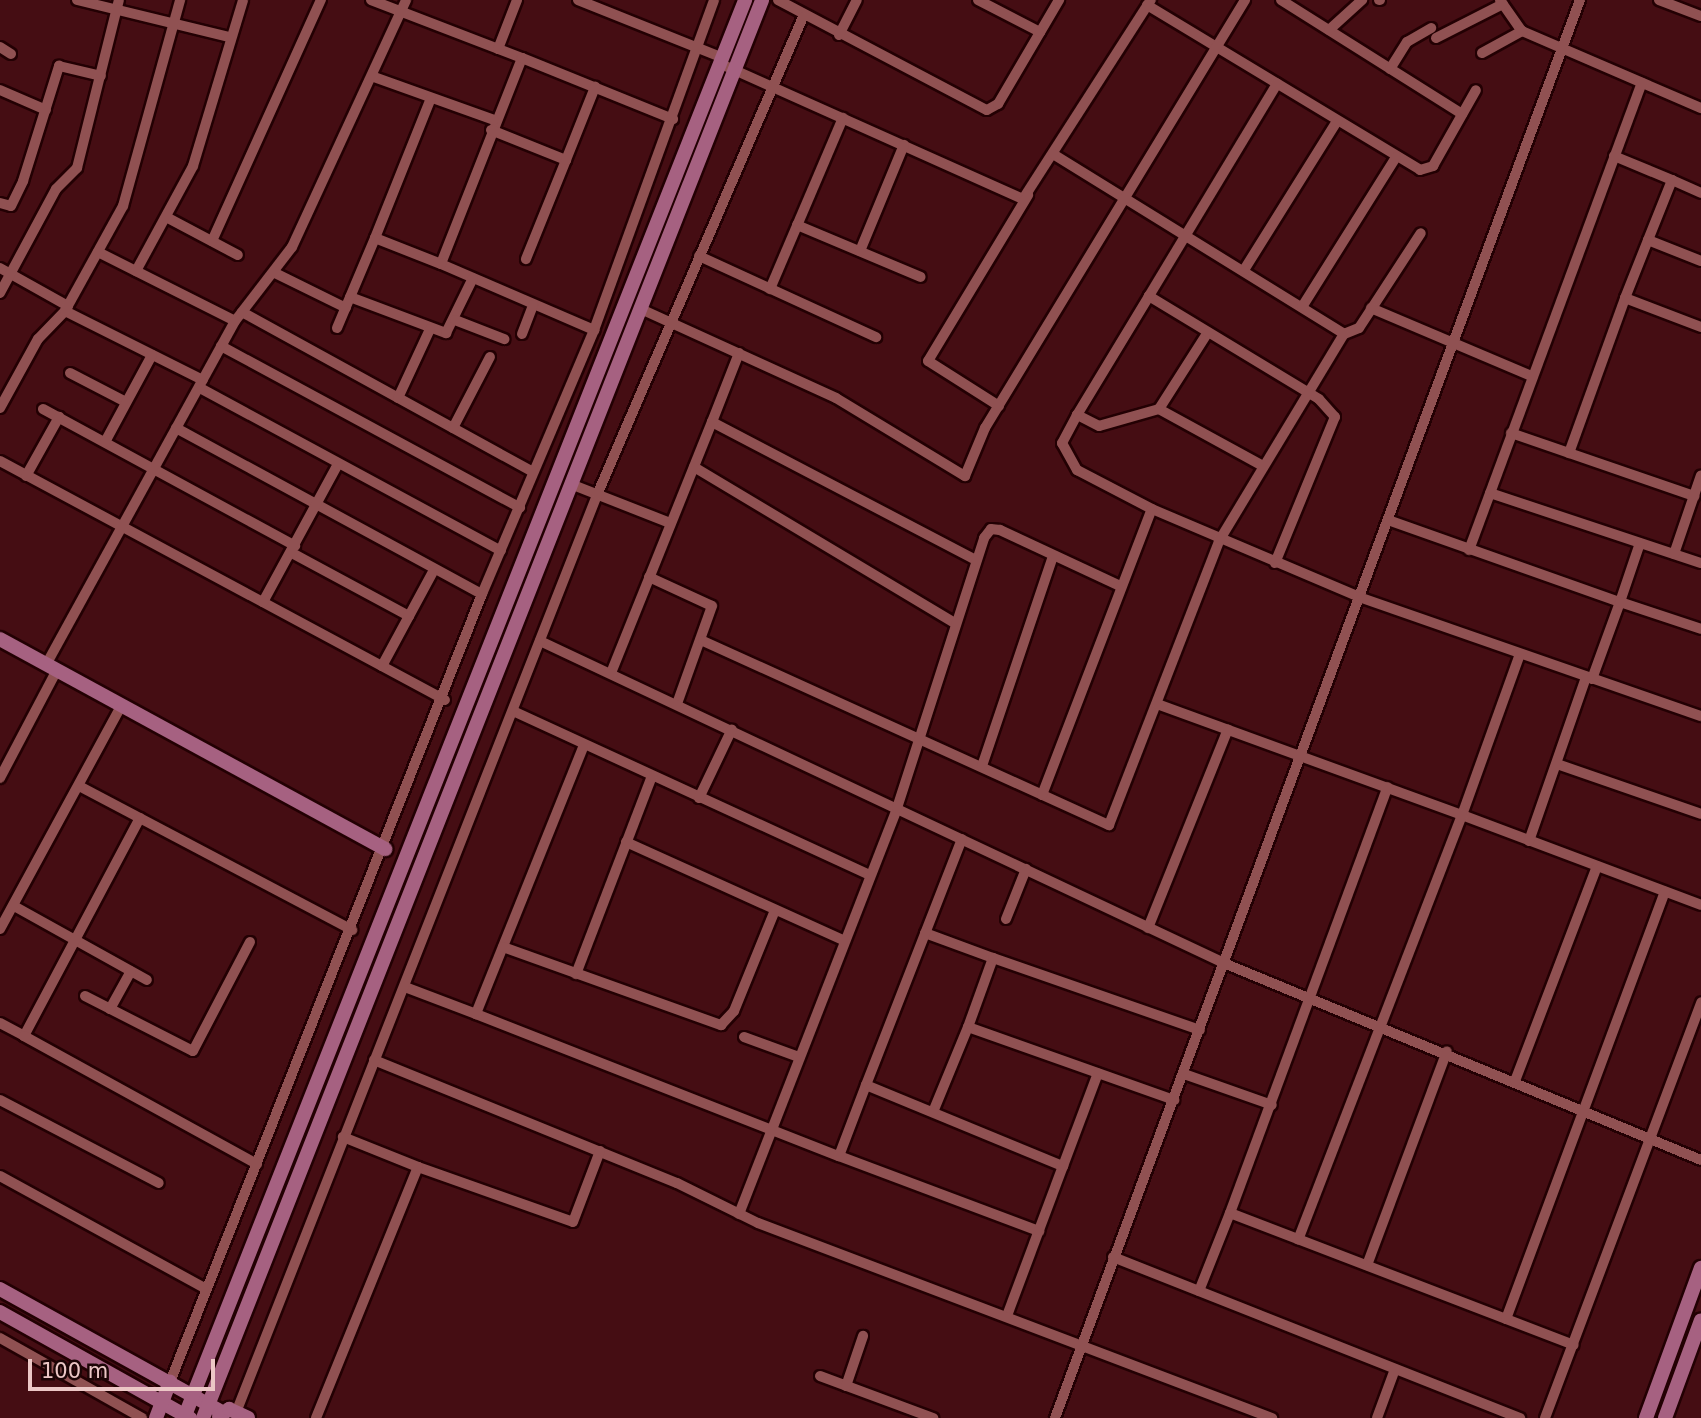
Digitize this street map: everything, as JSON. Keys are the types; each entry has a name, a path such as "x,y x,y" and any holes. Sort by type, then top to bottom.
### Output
{"street":[{"path":"77,0 118,5 229,37"},
{"path":"0,408 38,339 67,308 129,193 180,0"},
{"path":"136,271 168,218 193,166 229,37 243,0"},
{"path":"212,241 321,0"},
{"path":"371,0 595,87 675,113 700,117"},
{"path":"0,778 52,666 153,468 239,316 275,273 374,77 406,0"},
{"path":"498,49 517,0"},
{"path":"578,0 695,47 736,71 1023,199 1028,195"},
{"path":"156,1418 445,700 482,594 594,330 714,0"},
{"path":"0,1312 187,1417 193,1395 567,459 745,0"},
{"path":"203,1418 530,597 762,0"},
{"path":"778,0 803,17 993,110 1059,0"},
{"path":"839,34 857,0"},
{"path":"978,0 1040,32"},
{"path":"643,310 836,398 965,476 999,406 1128,198 1245,0"},
{"path":"1281,0 1462,114"},
{"path":"1329,30 1362,0"},
{"path":"1055,1418 1113,1257 1226,964 1359,597 1455,346 1580,0"},
{"path":"1659,0 1679,4 1701,16"},
{"path":"999,406 928,361 1149,2 1337,121 1396,157 1427,172 1476,90"},
{"path":"1390,69 1407,41 1434,33 1501,2 1522,31 1701,108"},
{"path":"0,293 5,271 56,189 77,168 118,5"},
{"path":"0,1289 231,1414 405,987 597,495 803,17"},
{"path":"1482,53 1522,31"},
{"path":"0,47 11,54"},
{"path":"441,264 493,125 522,58"},
{"path":"0,203 15,200 59,66 101,76"},
{"path":"374,77 493,125 566,160"},
{"path":"1469,550 1531,376 1642,83"},
{"path":"1277,84 1077,415 1062,443 1068,462 1152,509 1275,564 1359,597 1701,716"},
{"path":"526,259 595,87"},
{"path":"0,90 46,110"},
{"path":"337,328 430,98"},
{"path":"770,289 843,118"},
{"path":"1244,270 1337,121"},
{"path":"860,251 905,145"},
{"path":"1054,154 1187,234 1343,334"},
{"path":"1614,156 1701,193"},
{"path":"1302,307 1396,157"},
{"path":"1569,453 1672,180"},
{"path":"168,218 238,255"},
{"path":"797,225 921,277"},
{"path":"655,233 670,239"},
{"path":"704,640 1109,825 1219,541 1343,334 1359,328 1421,233"},
{"path":"375,238 594,330"},
{"path":"1648,240 1701,261"},
{"path":"98,252 239,316 533,472"},
{"path":"699,257 876,337"},
{"path":"5,271 499,556 522,573"},
{"path":"275,273 348,303 446,333 455,320 473,278"},
{"path":"1149,296 1330,407 1333,428 1275,564"},
{"path":"1625,299 1701,327"},
{"path":"522,334 533,304"},
{"path":"1371,308 1455,346 1531,376"},
{"path":"455,320 504,339"},
{"path":"398,398 430,329"},
{"path":"1077,415 1098,426 1159,409 1208,332"},
{"path":"221,346 520,508"},
{"path":"611,673 739,353"},
{"path":"104,442 152,355"},
{"path":"453,428 490,357"},
{"path":"70,373 126,402"},
{"path":"43,409 153,468 409,616"},
{"path":"1159,409 1263,466"},
{"path":"26,476 59,418"},
{"path":"712,422 976,560"},
{"path":"176,428 482,594"},
{"path":"1511,433 1693,496"},
{"path":"567,459 581,465"},
{"path":"0,461 445,700"},
{"path":"263,602 338,464"},
{"path":"694,467 956,624"},
{"path":"1674,554 1701,475"},
{"path":"573,485 670,523"},
{"path":"1490,493 1701,563"},
{"path":"1042,795 1120,586 1152,509"},
{"path":"1388,520 1701,629"},
{"path":"739,1214 843,940 897,808 976,560 991,529 1120,586"},
{"path":"1529,841 1640,543"},
{"path":"982,766 1053,555"},
{"path":"382,666 435,570"},
{"path":"649,577 712,607 704,640 677,704"},
{"path":"515,591 530,597"},
{"path":"0,639 385,849"},
{"path":"540,641 732,729 1226,964 1447,1051 1581,1111 1701,1160"},
{"path":"1298,1239 1462,815 1520,653"},
{"path":"0,929 122,704"},
{"path":"1157,704 1701,905"},
{"path":"513,711 869,875"},
{"path":"699,798 732,729"},
{"path":"1148,928 1228,729"},
{"path":"476,1014 584,745"},
{"path":"1557,764 1701,814"},
{"path":"576,974 652,776"},
{"path":"79,786 352,930"},
{"path":"1199,1291 1313,998 1388,788"},
{"path":"24,1036 140,818"},
{"path":"839,1156 962,839"},
{"path":"626,842 843,940"},
{"path":"407,856 425,863"},
{"path":"1515,1081 1597,866"},
{"path":"1006,919 1026,869"},
{"path":"1506,1319 1581,1111 1665,892"},
{"path":"14,906 147,980"},
{"path":"503,947 721,1025 734,1012 775,910"},
{"path":"925,933 1200,1030"},
{"path":"85,996 193,1051 250,942"},
{"path":"933,1112 993,958"},
{"path":"110,1009 131,971"},
{"path":"405,987 1039,1231"},
{"path":"1545,1418 1701,1002"},
{"path":"0,1023 257,1164"},
{"path":"968,1027 1174,1100"},
{"path":"744,1037 799,1057"},
{"path":"1367,1265 1447,1051"},
{"path":"374,1060 600,1151 739,1214 1272,1418"},
{"path":"1007,1316 1098,1073"},
{"path":"1184,1074 1272,1105"},
{"path":"866,1085 1063,1166"},
{"path":"0,1100 159,1183"},
{"path":"343,1137 418,1167 573,1222 600,1151"},
{"path":"316,1418 418,1167"},
{"path":"0,1176 206,1289"},
{"path":"1230,1213 1574,1345"},
{"path":"1113,1257 1520,1418"},
{"path":"1646,1418 1701,1268"},
{"path":"1669,1417 1701,1320"},
{"path":"846,1386 863,1336"},
{"path":"0,1338 142,1418"},
{"path":"1377,1418 1395,1368"},
{"path":"820,1376 933,1418"}]}
